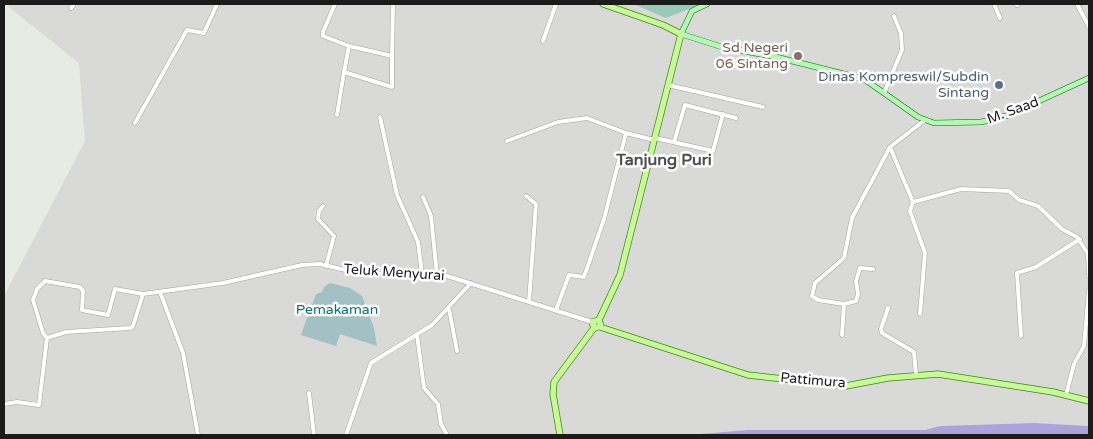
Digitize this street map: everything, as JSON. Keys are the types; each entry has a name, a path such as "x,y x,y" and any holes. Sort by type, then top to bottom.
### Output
{"main road":[{"path":"560,435 553,387 557,376 596,326 620,275 681,34 663,24 603,4"},
{"name":"Pattimura","path":"596,326 748,375 846,386 916,375 954,376 1066,395 1089,401"}],"street":[{"path":"135,123 187,30 204,33 217,4"},
{"path":"335,4 322,34 349,46 392,56"},
{"path":"344,72 392,87 393,4"},
{"path":"543,41 556,4"},
{"path":"681,34 692,11 707,4"},
{"path":"994,4 1000,18"},
{"path":"1077,4 1089,27"},
{"path":"884,93 902,50 901,34 894,16"},
{"name":"M. Saad","path":"681,34 717,46 776,57 864,79 925,120 934,123 981,122 1006,116 1089,78"},
{"path":"338,115 349,46"},
{"path":"668,85 763,106"},
{"path":"674,142 685,105 736,118"},
{"path":"507,141 558,122 582,118 592,119 626,133 713,150 723,114"},
{"path":"380,117 397,195 418,242 422,274"},
{"path":"873,269 861,266 856,281 857,299 844,304 814,298 812,288 815,282 844,258 852,218 890,147 925,120"},
{"path":"556,310 569,275 584,277 604,219 626,133"},
{"path":"890,147 913,202 910,211 925,253 920,314"},
{"path":"913,202 961,189 1009,191 1019,200 1038,206 1062,229 1080,239 1088,254 1089,276"},
{"path":"526,196 536,204 530,302"},
{"path":"423,197 431,216 437,275"},
{"path":"323,206 319,210 318,219 334,236 326,266"},
{"path":"1021,336 1017,273 1036,267 1080,239"},
{"name":"Teluk Menyurai","path":"47,338 43,333 33,300 38,289 45,281 80,287 83,291 82,310 108,315 115,289 143,294 160,292 222,283 290,266 314,263 351,272 437,275 471,283 556,310 596,326"},
{"path":"346,435 371,363 417,335 449,309 471,283"},
{"path":"1066,395 1075,362 1084,346 1089,290"},
{"path":"160,292 183,354 198,435"},
{"path":"4,404 17,402 39,405 47,338 66,332 130,328 133,326 143,294"},
{"path":"842,334 844,304"},
{"path":"888,308 882,333 914,352 916,375"},
{"path":"449,309 457,351"},
{"path":"417,335 424,388 438,404 441,424 447,435"},
{"path":"309,393 314,435"}],"shaded area":[{"path":"5,4 1089,4 1089,426 1034,423 940,426 925,430 747,430 689,435 4,435 4,296 85,141 79,63"},
{"path":"1034,423 1089,426 1089,435 689,435 747,430 925,430 940,426"}],"green space":[{"path":"633,4 701,4 666,18"},
{"name":"Pemakaman","path":"330,283 350,288 362,296 374,328 377,346 340,334 336,346 301,335 316,294 322,292 324,287"}],"place":[{"name":"Sd Negeri 06 Sintang","path":"798,56"},
{"name":"Dinas Kompreswil/Subdin Sintang","path":"999,85"}],"district":[{"name":"Tanjung Puri","path":"664,161"}]}
